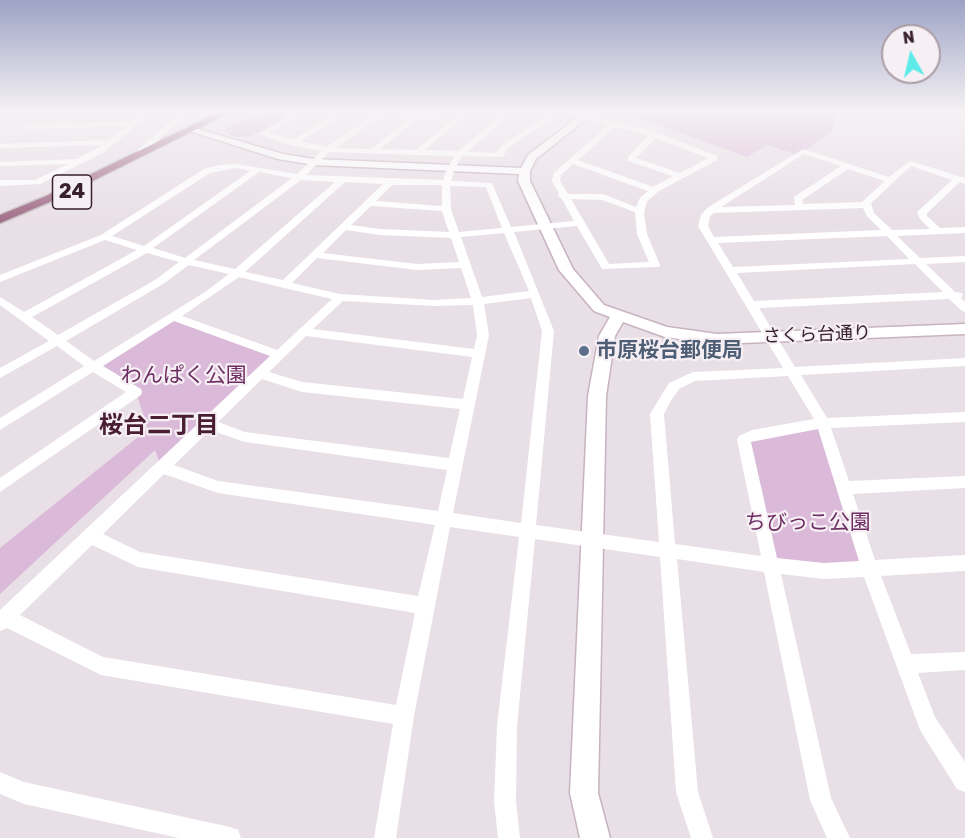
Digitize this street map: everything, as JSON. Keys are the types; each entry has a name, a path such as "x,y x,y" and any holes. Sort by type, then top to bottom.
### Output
{"main road":[{"name":"24","path":"0,221 55,201 146,150"}],"street":[{"path":"0,183 37,182 101,150"},
{"path":"140,153 143,150"},
{"path":"259,150 282,157 314,162 525,171 532,157 541,150"},
{"path":"0,374 189,262 299,177 327,150"},
{"path":"332,150 500,155 503,150"},
{"path":"417,153 420,150"},
{"path":"385,838 404,716 442,517 483,335 478,301 446,209 446,183 451,168 465,150"},
{"path":"584,150 558,174 556,181 562,196 606,267 655,265 642,234 640,211 643,200 654,190 714,158 693,150"},
{"path":"640,150 631,159 680,176"},
{"path":"890,180 804,151 710,210 703,226 823,423 846,488 870,568 927,723 965,781"},
{"path":"573,160 654,190"},
{"path":"0,164 80,161"},
{"path":"962,180 910,164 871,195 866,202 870,214 965,308"},
{"path":"800,207 797,200 847,165"},
{"path":"0,279 104,237 207,171 236,166 299,177 489,185 535,294 548,331 507,726 505,801 509,838"},
{"path":"23,317 146,249 257,170"},
{"name":"さくら台通り","path":"525,171 524,181 543,226 580,289 599,308 618,317 664,332 717,339 965,329"},
{"path":"0,425 172,318 237,273 342,180"},
{"path":"938,231 923,217 922,212 962,180"},
{"path":"284,285 390,182"},
{"path":"562,196 603,197 640,211"},
{"path":"368,203 446,209"},
{"path":"710,210 867,205"},
{"path":"344,226 380,232 455,235 578,223"},
{"path":"710,240 965,230"},
{"path":"104,237 189,262 340,297 434,303 478,301 535,294"},
{"path":"315,255 417,267 466,265"},
{"path":"728,270 965,259"},
{"path":"750,305 965,295"},
{"path":"340,297 3,619 101,666 404,716"},
{"path":"0,300 94,367 136,392 0,486"},
{"path":"595,838 584,793 597,396 607,336 618,317"},
{"path":"172,318 279,355"},
{"path":"303,332 479,354"},
{"path":"702,838 687,792 657,414 665,399 674,386 693,377 965,362"},
{"path":"259,374 302,387 468,405"},
{"path":"839,838 821,800 744,440 752,435 823,423 965,417"},
{"path":"207,424 245,437 454,465"},
{"path":"161,467 218,487 770,565 824,571 965,563"},
{"path":"846,488 965,482"},
{"path":"90,536 138,559 425,606"},
{"path":"906,664 965,661"},
{"path":"0,783 24,793 230,838"}],"green space":[{"path":"728,150 758,150 747,157"},
{"path":"783,150 805,150 798,155"},
{"name":"わんぱく公園","path":"173,317 279,355 161,467 155,450 0,594 0,548 148,429 136,392 94,367"},
{"name":"ちびっこ公園","path":"823,423 870,569 770,565 744,440"}],"place":[{"name":"市原桜台郵便局","path":"584,351"}],"district":[{"name":"桜台二丁目","path":"159,426"}]}
